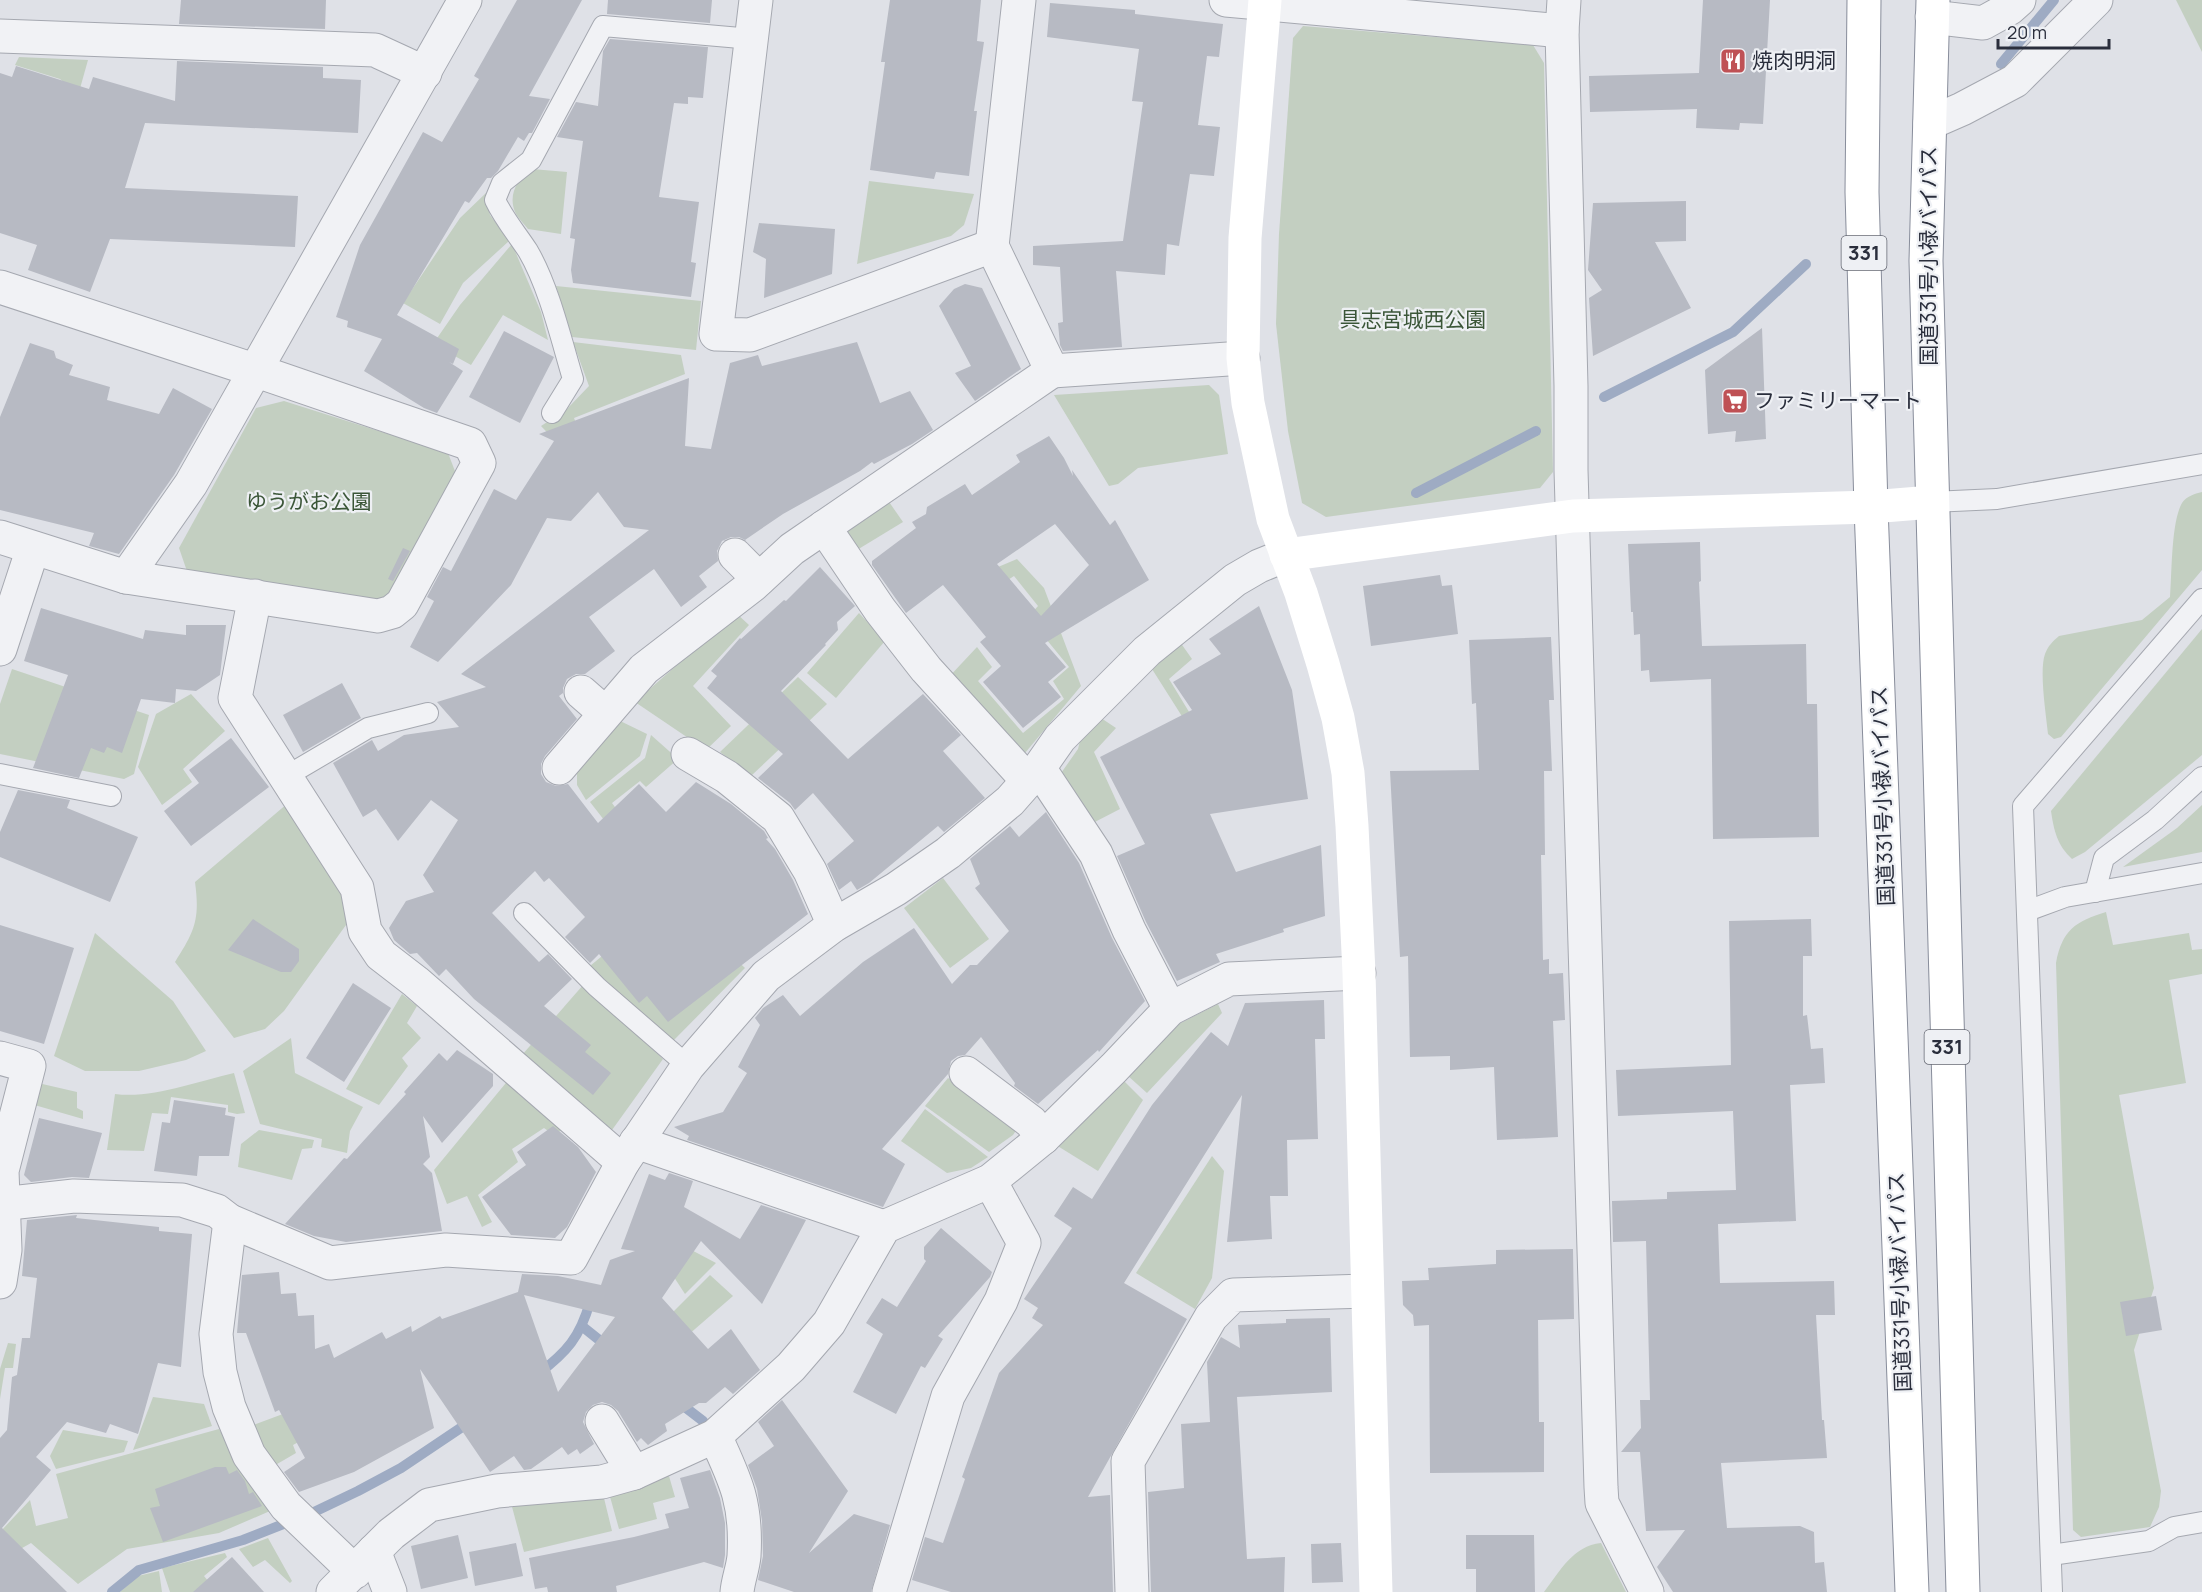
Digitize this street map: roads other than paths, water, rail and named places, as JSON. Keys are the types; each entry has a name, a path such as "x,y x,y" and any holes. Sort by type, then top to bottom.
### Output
{"main road":[{"name":"国道331号小禄バイパス","path":"1864,0 1862,192 1871,507 1912,1592"},
{"path":"1264,2 1245,238 1243,358 1257,453 1273,519 1323,664 1338,718 1348,773 1359,974 1376,1592"},
{"name":"国道331号小禄バイパス","path":"1932,9 1926,261 1963,1592"},
{"path":"1286,555 1573,516 1871,507 1932,502"}],"street":[{"path":"126,577 191,484 465,0"},
{"path":"756,0 716,334 750,335 992,246"},
{"path":"1019,0 992,246 1052,371"},
{"path":"1226,0 1563,16 1573,516 1602,1503 1647,1592"},
{"path":"1932,9 1983,23 2010,8 2019,0"},
{"path":"1930,123 2015,81 2096,0"},
{"path":"0,36 375,50 425,73"},
{"path":"0,287 255,370 470,444 479,463 402,604 392,612 378,616 126,577 0,537"},
{"path":"559,768 644,669 759,579 792,549 1052,371 1243,358"},
{"path":"824,527 880,610 926,669 1033,774 1096,854 1129,930 1170,1009"},
{"path":"0,649 33,548"},
{"path":"735,555 759,579"},
{"path":"2,1204 74,1196 182,1200 217,1211 230,1221 330,1263 446,1250 571,1258 629,1152 688,1066 766,976 834,925 896,889 948,853 1010,801 1060,738 1147,651 1235,580 1259,566 1286,555"},
{"path":"255,596 235,698 357,888 365,931 381,955 629,1152 884,1227"},
{"path":"581,692 605,713"},
{"path":"688,754 727,777 778,818 810,872 834,925"},
{"path":"354,1572 391,1534 429,1505 497,1491 603,1482 634,1473 715,1436 791,1367 829,1323 884,1227 990,1181 1043,1138 1170,1009 1229,980 1359,974"},
{"path":"0,1058 29,1066 2,1171 5,1250 0,1281"},
{"path":"966,1073 1031,1122 1043,1138"},
{"path":"889,1592 948,1396 1001,1301 1024,1243 990,1181"},
{"path":"230,1221 216,1334 220,1372 229,1407 249,1455 294,1514 354,1572 390,1592"},
{"path":"1132,1592 1128,1461 1211,1317 1233,1295 1366,1291"},
{"path":"602,1421 634,1473"},
{"path":"715,1436 736,1482 744,1516 744,1558 737,1592"}],"lane":[{"path":"552,413 573,379 552,308 528,252 501,213 495,200 502,183 531,160 603,26 752,39"},
{"path":"1932,502 1997,499 2202,464"},
{"path":"2052,1592 2023,806 2202,599"},
{"path":"285,777 368,728 428,713"},
{"path":"0,774 111,796"},
{"path":"2095,892 2104,858 2155,820 2202,777"},
{"path":"2027,911 2065,897 2202,873"},
{"path":"524,913 597,987 688,1066"},
{"path":"2051,1555 2150,1541 2174,1527 2202,1522"}],"waterway":[{"path":"2001,64 2054,0"},
{"path":"1604,397 1733,332 1806,264"},
{"path":"1416,493 1536,431"},
{"path":"538,1374 571,1343 582,1325 590,1302"},
{"path":"583,1327 608,1347"},
{"path":"677,1401 703,1421"},
{"path":"112,1592 139,1570 243,1540 314,1512 401,1468 471,1421"}],"place":[{"name":"焼肉明洞","path":"1733,61"},
{"name":"ファミリーマート","path":"1735,401"}],"park label":[{"name":"具志宮城西公園","path":"1413,320"},
{"name":"ゆうがお公園","path":"309,502"}]}
